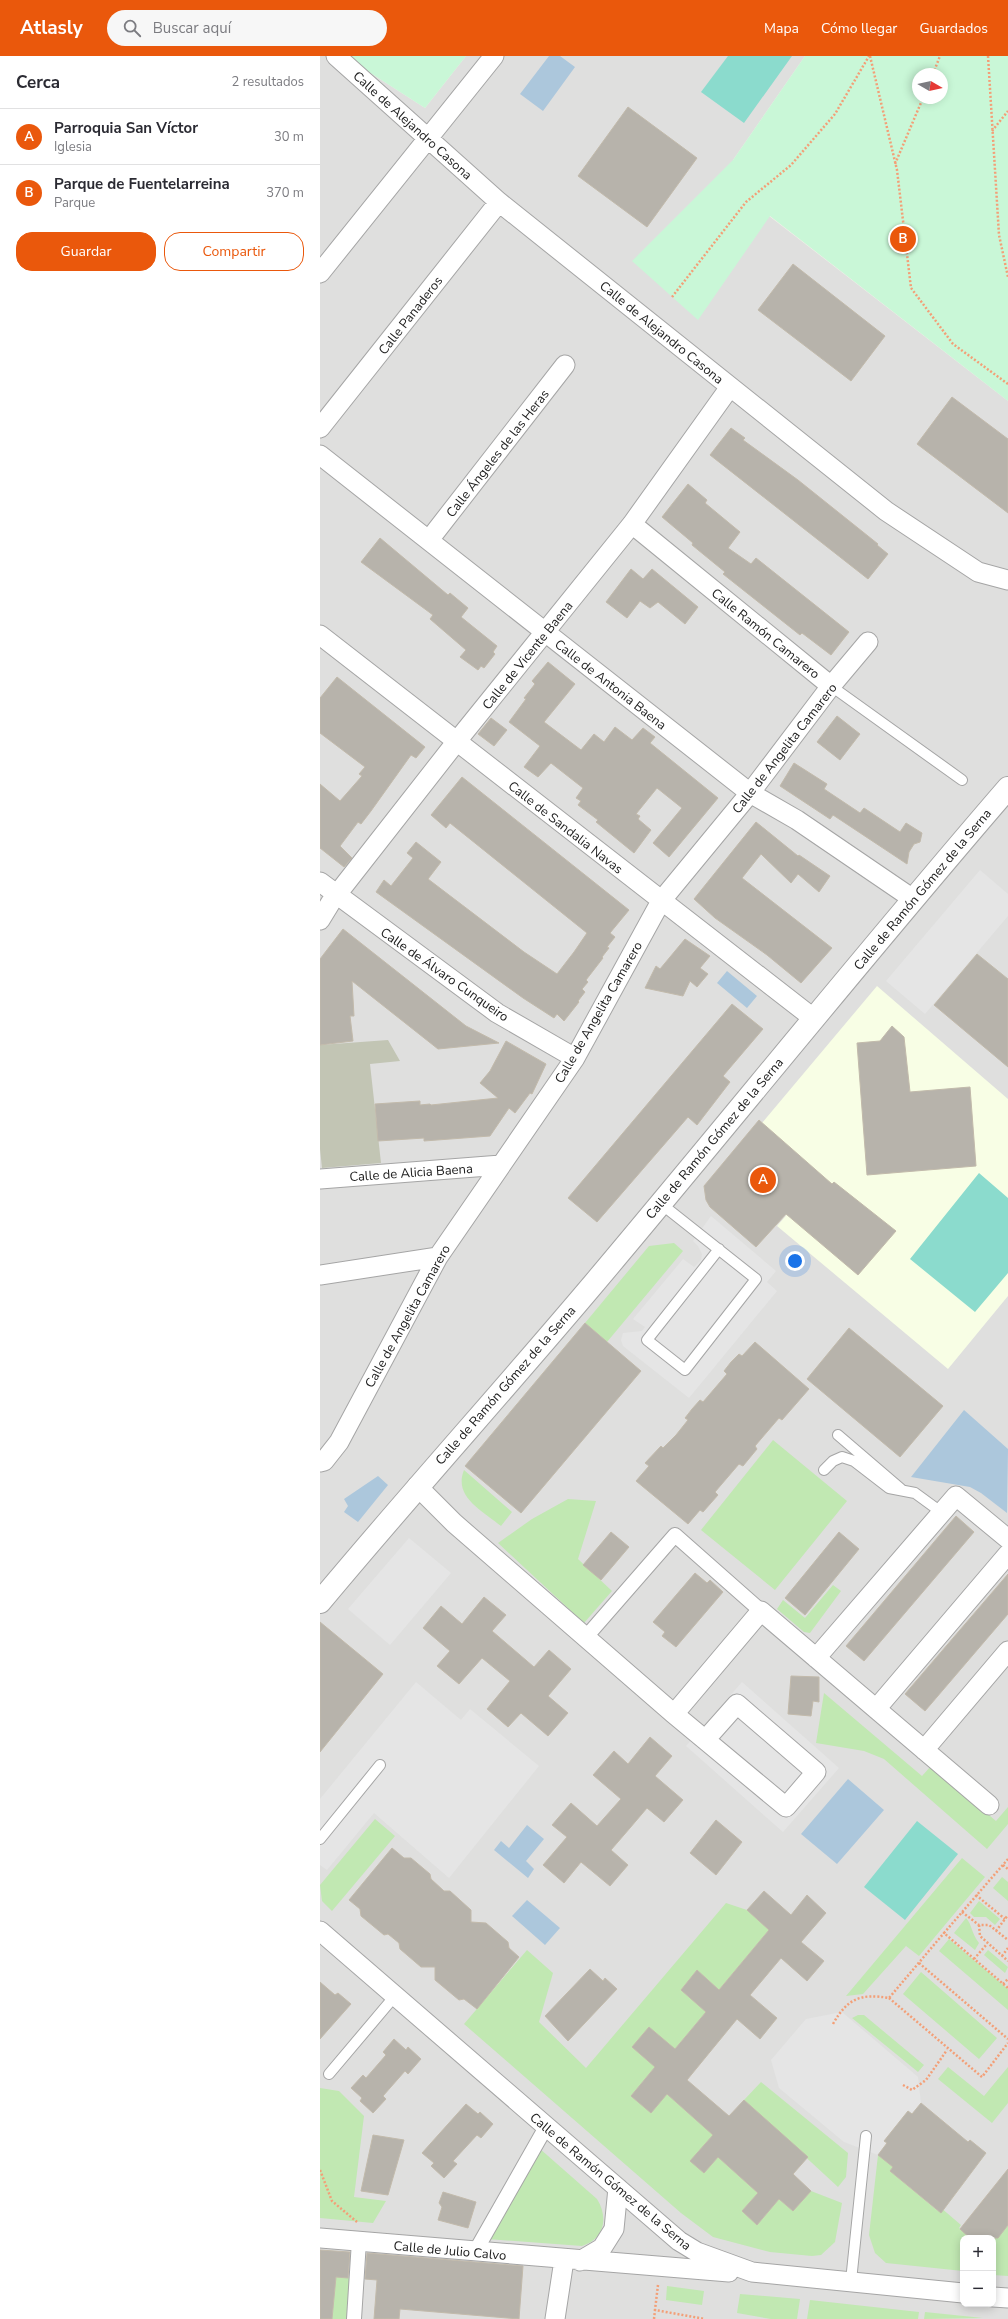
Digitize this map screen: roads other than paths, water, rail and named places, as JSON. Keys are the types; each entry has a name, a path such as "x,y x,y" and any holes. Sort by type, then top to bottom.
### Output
{"street":[{"name":"Calle de Alejandro Casona","path":"336,56 499,202 886,511 978,572 1008,580"},
{"path":"320,273 494,56"},
{"name":"Calle Panaderos","path":"320,428 499,202"},
{"name":"Calle Ángeles de las Heras","path":"429,540 565,365"},
{"name":"Calle de Vicente Baena","path":"320,920 336,896 457,741 632,524 730,387"},
{"name":"Calle de Antonia Baena","path":"320,455 750,793 797,820 913,899"},
{"name":"Calle Ramón Camarero","path":"632,524 831,686"},
{"name":"Calle de Sandalia Navas","path":"320,635 813,1018"},
{"name":"Calle de Angelita Camarero","path":"320,1462 324,1461 339,1442 438,1258 575,1058 661,901 750,793 831,686 868,642"},
{"name":"Calle de Ramón Gómez de la Serna","path":"320,1602 417,1486 595,1282 813,1018 1008,788"},
{"name":"Calle de Álvaro Cunqueiro","path":"320,882 336,896 497,1013 575,1058"},
{"name":"Calle de Alicia Baena","path":"320,1180 501,1165"},
{"path":"320,1275 438,1258"},
{"path":"417,1486 454,1523 674,1714 705,1740 786,1807 816,1772 737,1704 705,1740"},
{"path":"816,1658 956,1496 1008,1539"},
{"path":"586,1637 675,1535 761,1611 989,1806"},
{"path":"876,1709 1008,1554"},
{"path":"674,1714 761,1611"},
{"path":"924,1750 1008,1651"},
{"name":"Calle de Ramón Gómez de la Serna","path":"320,1931 394,1997 679,2241 697,2252 752,2272 960,2293"},
{"path":"475,2252 546,2127"},
{"path":"555,2319 572,2260 602,2248 614,2229 618,2188"},
{"path":"354,2319 360,2233"},
{"name":"Calle de Julio Calvo","path":"320,2238 360,2233 475,2252 743,2274 752,2272"},
{"path":"996,2297 1008,2298"}],"lane":[{"name":"Calle Ramón Camarero","path":"831,686 962,780"},
{"path":"660,1202 719,1249 756,1279 685,1370 647,1340 719,1249"},
{"path":"838,1435 904,1491"},
{"path":"824,1470 833,1461 842,1457 854,1461 889,1488 915,1493 941,1512"},
{"path":"320,1839 380,1765"},
{"path":"329,2074 394,1997"},
{"path":"851,2281 866,2136"}],"place":[{"name":"Parque de Fuentelarreina","path":"903,239"},
{"name":"Parroquia San Víctor","path":"763,1180"}]}
